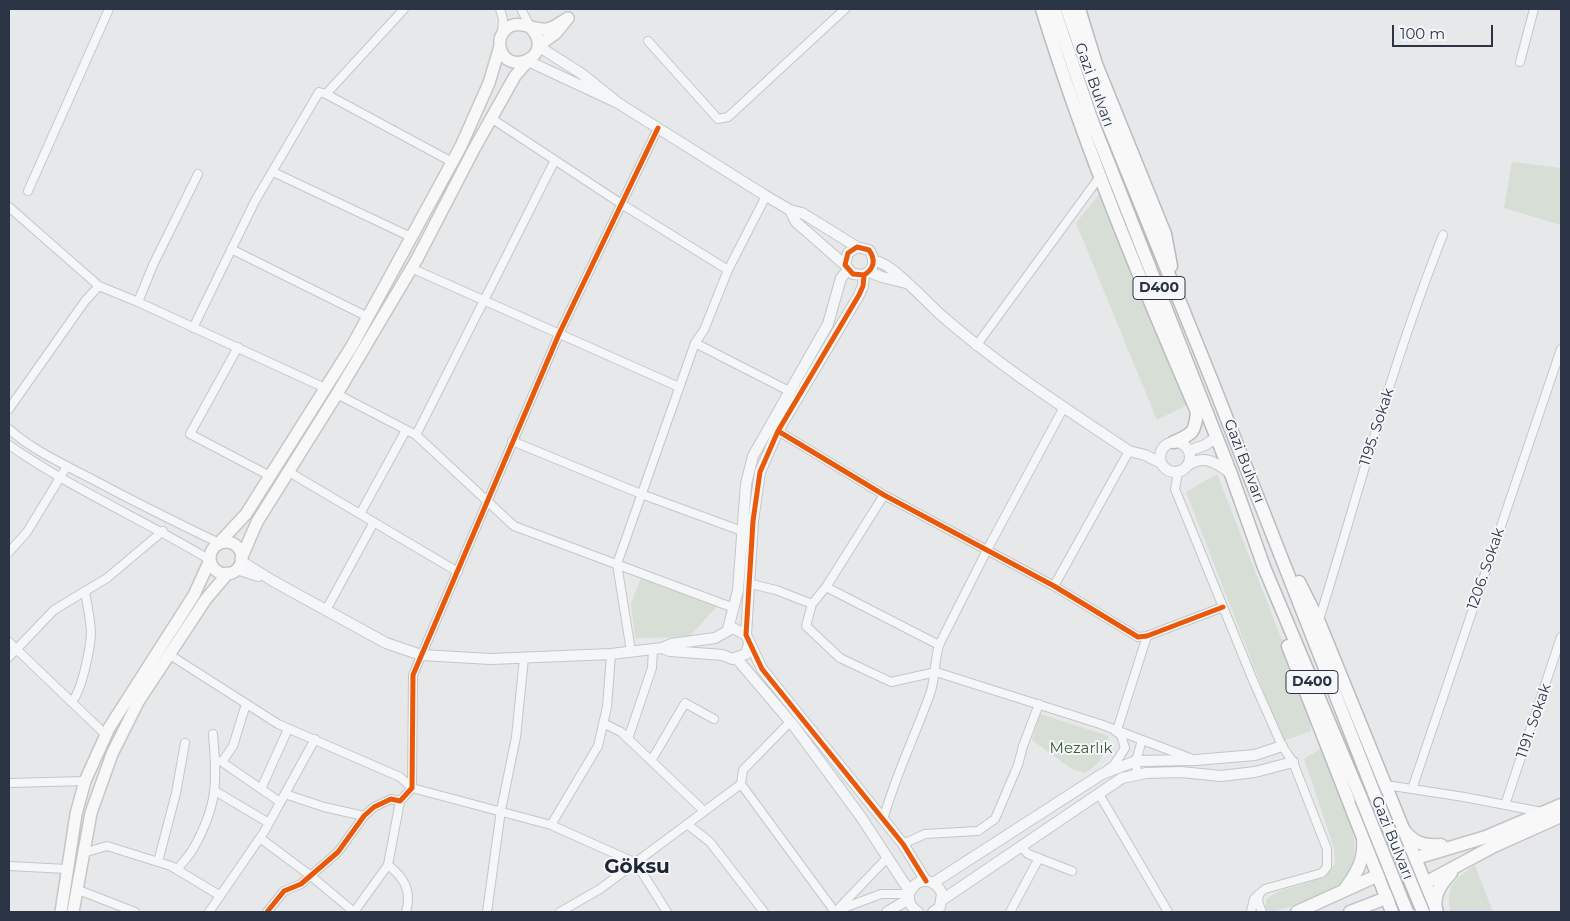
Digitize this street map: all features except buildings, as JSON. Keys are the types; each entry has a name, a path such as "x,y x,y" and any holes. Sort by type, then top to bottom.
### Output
{"main road":[{"path":"538,46 556,33 576,9"},
{"path":"1042,9 1146,294 1197,412 1196,427 1190,436 1170,444"},
{"name":"Gazi Bulvarı","path":"1054,9 1092,121 1231,474 1264,567 1407,912"},
{"name":"Gazi Bulvarı","path":"1067,9 1103,112 1423,912"},
{"path":"1079,9 1096,64 1165,234 1177,296"},
{"path":"61,912 76,814 85,781 106,736 194,596 210,560 212,550 246,514 368,317 452,162 489,84 502,34 512,26 519,24 531,28 548,29 568,18"},
{"path":"72,912 91,813 112,754 138,702 206,599 237,565 257,522 337,394 411,268 515,76 536,52 538,39 531,28"},
{"path":"500,46 505,57 510,61 516,63 528,61"},
{"path":"1256,494 1319,622 1437,911"},
{"path":"210,560 218,572 237,565 241,554 235,545 230,542 219,543"},
{"path":"1264,567 1278,620 1379,874 1392,912"},
{"path":"1297,912 1341,894 1379,874 1416,858 1486,837 1561,805"},
{"path":"1361,829 1378,847 1384,847 1396,840 1399,831 1398,815"},
{"path":"1350,912 1425,883 1460,863 1561,816"},
{"path":"1341,894 1356,875 1360,865 1364,851 1361,829"},
{"path":"1404,830 1411,838 1429,846 1459,844"},
{"path":"1437,911 1434,900 1438,891 1460,863"}],"street":[{"path":"28,191 110,9"},
{"path":"326,94 404,9"},
{"path":"500,9 503,19 502,34"},
{"path":"521,9 531,28"},
{"path":"648,41 718,118 728,117 845,9"},
{"path":"1520,62 1534,9"},
{"path":"538,46 582,74 618,103 766,196 790,210 802,213 858,247 869,250 874,261 884,264 902,275 906,283 976,346 1129,452 1145,455 1161,463 1168,470 1187,462 1208,460 1218,463 1231,474"},
{"path":"528,61 618,103"},
{"path":"193,328 230,250 319,92 452,162"},
{"path":"491,118 620,203 728,270"},
{"path":"260,838 311,876 354,912 388,865 400,801 412,788 412,675 458,572 486,501 558,334 658,128"},
{"path":"416,435 555,160"},
{"path":"273,172 411,237"},
{"path":"138,302 153,265 198,174"},
{"path":"976,346 1101,175"},
{"path":"632,651 617,564 695,343 704,330 728,270 766,196"},
{"path":"9,208 99,286 325,388"},
{"path":"790,210 796,222 858,276 867,273 906,283"},
{"name":"1195. Sokak","path":"1319,622 1366,460 1424,285 1443,235"},
{"path":"723,655 718,646 734,608 738,590 746,484 753,456 788,391 828,324 841,278 847,267 848,253 858,247"},
{"path":"230,250 368,317"},
{"path":"737,659 746,654 748,640 753,521 760,472 778,430 859,295 867,273 874,261"},
{"path":"411,268 679,387"},
{"path":"9,409 86,301 99,286"},
{"path":"695,343 788,391"},
{"path":"238,348 190,434 270,476"},
{"name":"1206. Sokak","path":"1412,789 1561,349"},
{"path":"337,394 416,435 514,526 734,608"},
{"path":"883,820 890,796 931,692 936,672 934,660 939,645 987,550 1064,407"},
{"path":"9,429 18,437 67,466 167,519 219,543"},
{"path":"360,514 406,430"},
{"path":"778,430 884,496 1054,586 1138,637 1146,636 1224,607"},
{"path":"1216,437 1187,462 1175,489 1282,746 1293,762 1327,849 1327,867 1322,873 1264,889 1254,899 1251,912"},
{"path":"512,441 641,494 742,531"},
{"path":"9,444 60,478 163,531 210,560"},
{"path":"1145,455 1154,453 1170,444 1183,444 1187,462"},
{"path":"1161,463 1161,454 1170,444"},
{"path":"1054,586 1129,452"},
{"path":"9,552 27,532 67,466"},
{"path":"289,472 458,572"},
{"path":"884,496 826,587 812,604 806,626 840,658 891,682 936,672 1117,730 1196,760"},
{"path":"326,610 374,522"},
{"path":"9,656 54,610 107,578 163,531"},
{"path":"237,565 273,581 386,643 420,655 491,659 611,654 657,649 723,655 737,659 790,722 888,857 909,895 911,906 918,912"},
{"path":"751,584 776,590 812,604"},
{"path":"826,587 939,645"},
{"path":"71,702 77,695 89,651 91,631 85,592"},
{"path":"657,649 738,629 748,640 762,669 903,844 930,882 939,887 940,908"},
{"path":"1117,730 1146,636"},
{"name":"1191. Sokak","path":"1505,805 1561,637"},
{"path":"9,642 106,736"},
{"path":"628,739 657,649"},
{"path":"551,825 598,746 603,723 611,654"},
{"path":"170,655 288,729 400,777 412,788 501,810 551,825 636,863 667,912"},
{"path":"486,912 501,810 516,737 524,658"},
{"path":"651,762 685,703 714,719"},
{"path":"219,761 233,746 246,704"},
{"path":"903,844 925,834 978,831 995,819 1018,765 1023,746 1040,704"},
{"path":"790,722 743,770 741,784 835,911"},
{"path":"603,723 621,732 704,811"},
{"path":"887,912 909,895 919,882 930,882 1114,765 1125,748 1121,735 1108,727"},
{"path":"261,789 288,729"},
{"path":"177,870 192,851 207,821 215,791 219,761 213,734"},
{"path":"209,912 260,838 315,739"},
{"path":"1137,775 1136,761 1142,740"},
{"path":"158,862 176,793 185,743"},
{"path":"1102,774 1136,761 1196,760 1255,755 1282,746"},
{"path":"219,761 280,802"},
{"path":"940,908 1021,847 1122,778 1181,772 1221,776 1255,772 1293,762"},
{"path":"9,782 85,781"},
{"path":"560,912 600,890 741,784"},
{"path":"1386,785 1544,813"},
{"path":"215,791 269,823"},
{"path":"285,794 324,807 364,816"},
{"path":"1099,794 1168,912"},
{"path":"267,912 284,891 301,884 338,852 364,816 374,807 391,799 400,801"},
{"path":"688,824 710,842 764,912"},
{"path":"83,853 107,846 177,870 219,895"},
{"path":"1021,847 1028,854 1072,871"},
{"path":"835,911 888,857"},
{"path":"1010,912 1039,858"},
{"path":"388,865 406,883 409,902 406,912"},
{"path":"9,866 68,869"},
{"path":"76,889 135,912"},
{"path":"835,911 881,894 909,895"},
{"path":"1259,894 1258,902 1262,912"}],"green space":[{"path":"1512,162 1561,168 1561,225 1504,208"},
{"path":"1104,188 1187,405 1157,420 1076,223"},
{"path":"1217,474 1310,712 1311,731 1283,741 1186,492"},
{"path":"642,576 720,603 689,637 635,638 631,603"},
{"name":"Mezarlık","path":"1040,714 1109,736 1106,748 1099,762 1085,773 1072,769 1032,740"},
{"path":"1323,747 1342,796 1353,833 1355,850 1353,866 1346,879 1332,890 1312,899 1272,912 1266,909 1266,900 1283,890 1318,878 1327,873 1335,864 1334,848 1304,759"},
{"path":"1475,865 1493,912 1451,912 1449,896 1453,884"}],"cycle path":[{"path":"267,912 284,891 301,884 338,852 364,816 374,807 391,799 400,801 412,788 413,675 559,334 658,128"},
{"path":"864,275 853,274 845,265 848,253 857,247 869,250 873,257 872,267 864,275 863,286 859,295 778,431 760,472 753,521 746,635 762,669 903,844 926,881"},
{"path":"778,431 884,495 1054,586 1138,637 1147,636 1223,607"}],"district":[{"name":"Göksu","path":"637,867"}]}
